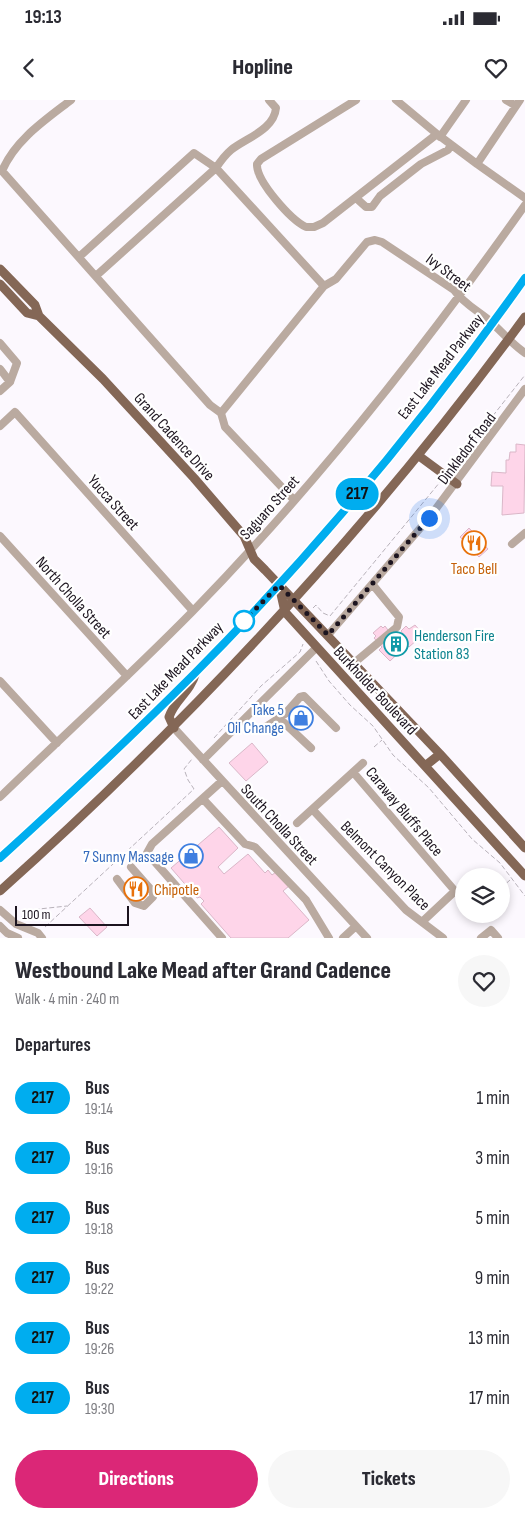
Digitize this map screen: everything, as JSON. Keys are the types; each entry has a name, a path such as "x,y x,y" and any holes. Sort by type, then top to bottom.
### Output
{"main road":[{"name":"Grand Cadence Drive","path":"0,269 35,305 39,316 103,379 194,478 244,536 254,558 279,585"},
{"name":"East Lake Mead Parkway","path":"0,858 117,750 196,672 279,585 362,489 493,323 525,278"},
{"name":"Grand Cadence Drive","path":"0,284 27,313 39,316"},
{"path":"0,891 174,728 295,601 419,456 525,317"},
{"path":"419,456 457,484"},
{"path":"279,585 284,612"},
{"name":"Burkholder Boulevard","path":"279,585 440,754 525,848"},
{"name":"Burkholder Boulevard","path":"284,612 313,651 383,720 525,876"},
{"path":"174,728 169,717 171,709 192,686 196,672"},
{"path":"383,720 396,708"},
{"path":"425,766 440,754"}],"street":[{"path":"71,100 41,122 9,155 2,171 210,405 220,412 225,427 294,500"},
{"path":"96,275 216,168 230,151 268,126 276,115 276,108 269,100"},
{"path":"356,100 261,159 256,168 269,191 306,227 318,226 438,136 466,100"},
{"path":"396,100 451,146 525,198"},
{"path":"477,164 518,103 506,100"},
{"path":"356,198 366,207 372,208 380,196 421,164 448,150 451,146"},
{"path":"79,257 194,153 216,168 324,286 220,412"},
{"name":"Saguaro Street","path":"0,797 193,611 294,500 411,362 460,298 525,205"},
{"name":"Ivy Street","path":"324,286 336,280 367,242 375,240 382,242 454,290 460,298 493,323 508,340 525,354"},
{"path":"0,343 17,363 10,382 0,391"},
{"path":"0,369 10,382"},
{"name":"Dinkledorf Road","path":"328,635 373,585 457,484 508,415 525,388"},
{"path":"508,415 525,399"},
{"name":"Yucca Street","path":"0,426 15,412 193,611"},
{"path":"512,544 525,533"},
{"name":"North Cholla Street","path":"0,536 127,676"},
{"path":"354,663 397,627 399,617 373,585"},
{"path":"203,760 313,651"},
{"path":"0,681 57,743"},
{"path":"264,728 279,718 300,697 304,696 336,728"},
{"path":"279,718 312,748"},
{"name":"South Cholla Street","path":"174,728 367,938"},
{"path":"297,823 363,763"},
{"name":"Caraway Bluffs Place","path":"353,772 454,891 422,922"},
{"path":"222,781 152,844 147,853 222,938"},
{"path":"203,799 245,844 255,847 306,900 329,938"},
{"name":"Belmont Canyon Place","path":"312,810 406,910 441,937"},
{"path":"117,879 138,905 144,906 152,899 153,892 131,867"},
{"path":"0,910 16,924 40,935"},
{"path":"0,926 7,934 18,938"},
{"path":"343,938 356,926"},
{"path":"481,938 490,926 498,938"}],"path":[{"path":"450,469 525,375"},
{"path":"316,605 323,613 330,616 439,484"},
{"path":"211,742 236,711 300,652 303,642"},
{"path":"303,646 313,651 339,694 373,726 400,763 429,788 472,839 500,863 525,896"},
{"path":"374,747 382,740"},
{"path":"40,935 68,906 194,789 184,769 196,753"},
{"path":"20,917 39,909 68,906"}],"building":[{"path":"516,444 525,445 524,513 502,515 503,486 491,486 492,472 506,473 506,460 509,460 510,452 516,452"},
{"name":"Taco Bell","path":"469,528 488,549 479,557 460,537"},
{"name":"Henderson Fire Station 83","path":"415,625 421,632 416,636 418,639 409,647 407,645 390,661 379,650 382,647 374,638 376,636 373,633 381,626 383,628 385,626 396,641 403,634 401,631 406,626 409,629"},
{"path":"299,707 311,721 304,728 291,714"},
{"path":"252,743 268,762 246,781 229,763"},
{"path":"219,827 238,848 218,867 224,874 248,854 265,873 268,870 272,875 276,872 289,886 283,891 309,920 288,938 231,938 201,904 204,901 200,897 197,898 171,868"},
{"name":"Chipotle","path":"133,876 148,894 139,902 124,884"},
{"path":"90,908 107,927 97,936 79,917"}],"bus line":[{"name":"217","path":"0,858 144,724 279,585 362,489 424,412 493,323 525,278"}],"place":[{"name":"Taco Bell","path":"474,543"},
{"name":"Henderson Fire Station 83","path":"396,644"},
{"name":"Take 5 Oil Change","path":"301,718"},
{"name":"7 Sunny Massage","path":"191,856"},
{"name":"Chipotle","path":"136,889"}],"route":[{"path":"244,621 279,585 328,635 429,518"}]}
